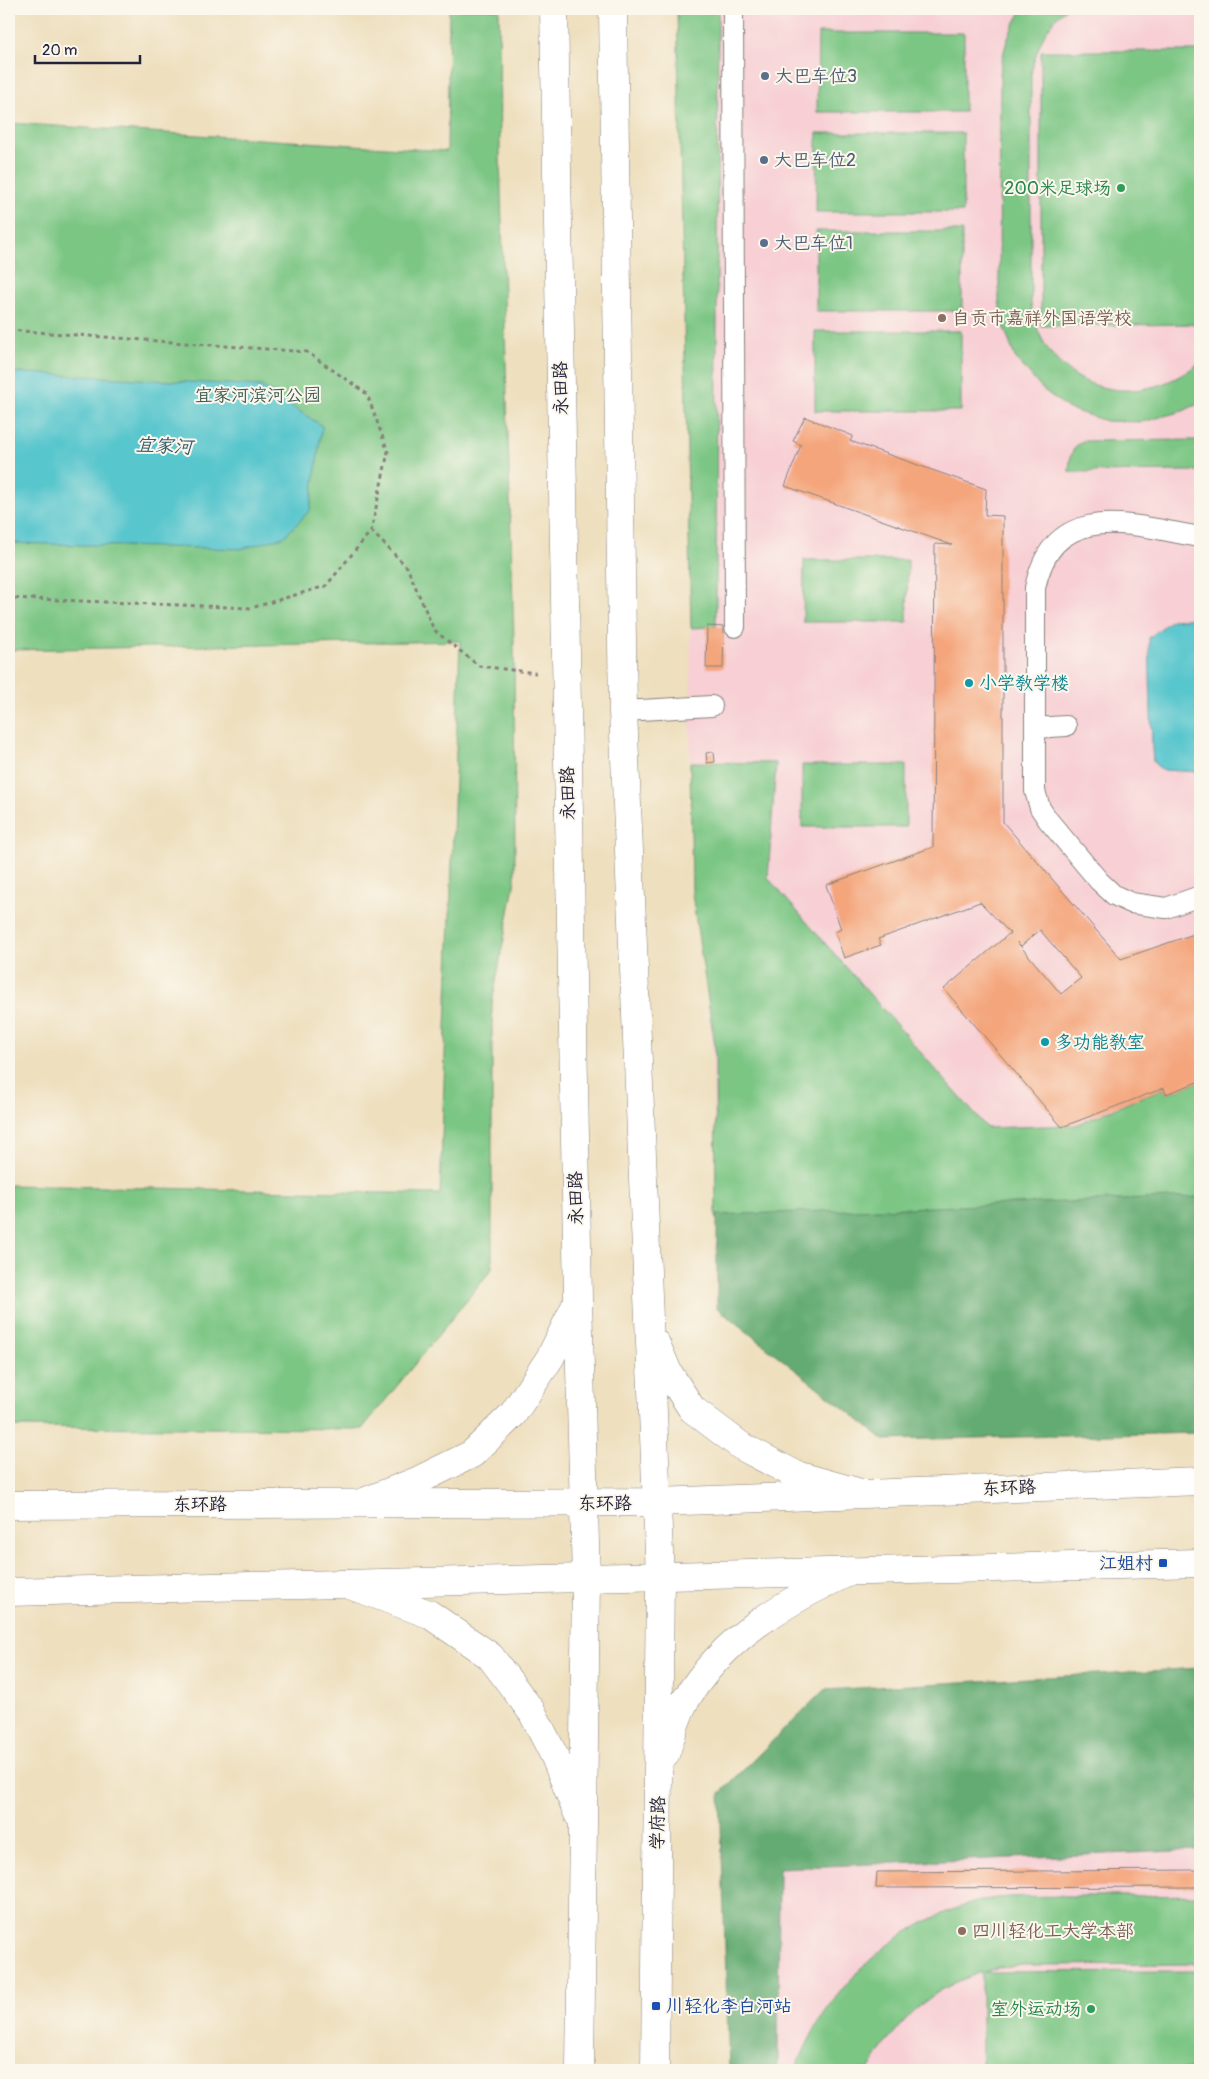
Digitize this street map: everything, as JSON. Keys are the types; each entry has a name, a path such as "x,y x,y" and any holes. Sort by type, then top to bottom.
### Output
{"main road":[{"name":"永田路","path":"554,9 578,1299 586,1578"},
{"path":"613,9 623,711 660,1576"},
{"path":"359,1504 417,1481 472,1454 513,1414 550,1358 578,1299"},
{"path":"650,1330 668,1372 692,1409 741,1446 796,1475 864,1494"},
{"name":"东环路","path":"9,1505 658,1502 1200,1481"},
{"path":"9,1592 1200,1563"},
{"path":"658,1773 684,1702 720,1655 762,1619 805,1592 851,1572"},
{"name":"学府路","path":"655,2070 660,1576"},
{"path":"580,2070 586,1578"},
{"path":"347,1584 429,1614 490,1656 532,1712 555,1757 583,1826"}],"lane":[{"path":"733,9 735,627"},
{"path":"1200,537 1108,522 1089,525 1072,531 1058,541 1039,569 1035,588 1035,791 1040,808 1099,881 1114,895 1131,903 1166,908 1200,896"},
{"path":"623,711 712,706"},
{"path":"1035,728 1066,726"}],"path":[{"path":"9,330 307,352 367,394 388,452 371,531 326,586 251,608 9,598"},
{"path":"371,531 407,567 434,630 479,666 566,676"}],"shaded area":[{"name":"自贡市嘉祥外国语学校","path":"677,9 1200,9 1200,1197 717,1215 712,1042 694,886 690,762 691,628"},
{"name":"四川轻化工大学本部","path":"1200,1668 1200,2070 729,2070 720,1793 824,1690"}],"green space":[{"name":"宜家河滨河公园","path":"449,9 499,9 500,156 514,640 515,880 492,1003 492,1269 362,1429 9,1427 9,1185 440,1194 460,641 9,650 9,123 447,151"},
{"path":"677,9 718,9 716,627 691,628"},
{"path":"817,9 963,9 963,12 817,12"},
{"path":"1023,9 1066,9 1052,23 1042,38 1031,74 1031,304 1039,333 1054,357 1073,374 1096,386 1122,390 1148,388 1175,379 1200,362 1200,403 1183,411 1142,422 1106,421 1069,409 1041,388 1015,357 1003,325 999,300 1000,76 1002,58 1007,41"},
{"path":"818,33 964,33 964,112 817,112"},
{"name":"200米足球场","path":"1041,51 1200,51 1200,324 1041,326"},
{"path":"817,133 963,133 963,212 816,212"},
{"path":"816,231 962,231 962,311 816,311"},
{"path":"815,331 961,331 961,411 815,411"},
{"path":"1200,440 1200,471 1069,472 1073,451 1082,441"},
{"path":"804,560 908,560 907,622 803,622"},
{"path":"690,762 776,763 768,878 987,1128 1075,1125 1164,1088 1166,1094 1200,1081 1200,1198 716,1218 715,1046 692,894"},
{"path":"802,765 906,765 906,827 802,827"},
{"path":"1200,1197 1200,1433 884,1440 717,1308 717,1215"},
{"path":"1200,1668 1200,1850 779,1868 778,2070 729,2070 720,1793 824,1690"},
{"path":"1200,1895 1200,1964 1023,1965 999,1967 984,1972 1200,1971 1200,2070 982,2070 982,1972 953,1984 924,2002 893,2034 869,2070 796,2070 809,2040 826,2011 846,1985 869,1961 894,1941 923,1923 953,1910 994,1898"}],"water":[{"name":"宜家河","path":"9,372 261,386 322,426 310,510 284,537 241,549 9,543"},
{"path":"1200,618 1200,772 1162,770 1153,762 1149,638 1171,620"}],"building":[{"path":"805,417 853,436 850,441 986,489 985,515 1003,516 1003,822 1121,959 1200,932 1200,1081 1166,1094 1164,1088 1062,1127 944,989 1010,933 980,902 878,939 881,945 844,958 835,932 841,929 826,885 933,847 935,544 952,545 785,486 801,445 793,441","holes":["1040,930 1081,978 1061,994 1017,942 1021,946"]},
{"path":"707,626 724,627 723,668 706,668"},
{"path":"714,752 715,762 707,763 706,753"},
{"path":"1200,1870 1200,1887 876,1888 877,1872"}],"place":[{"name":"大巴车位3","path":"765,76"},
{"name":"大巴车位2","path":"764,160"},
{"name":"200米足球场","path":"1121,188"},
{"name":"大巴车位1","path":"764,243"},
{"name":"自贡市嘉祥外国语学校","path":"942,318"},
{"name":"小学教学楼","path":"969,683"},
{"name":"多功能教室","path":"1045,1042"},
{"name":"江姐村","path":"1163,1563"},
{"name":"四川轻化工大学本部","path":"962,1931"},
{"name":"川轻化李白河站","path":"656,2006"},
{"name":"室外运动场","path":"1091,2009"}]}
